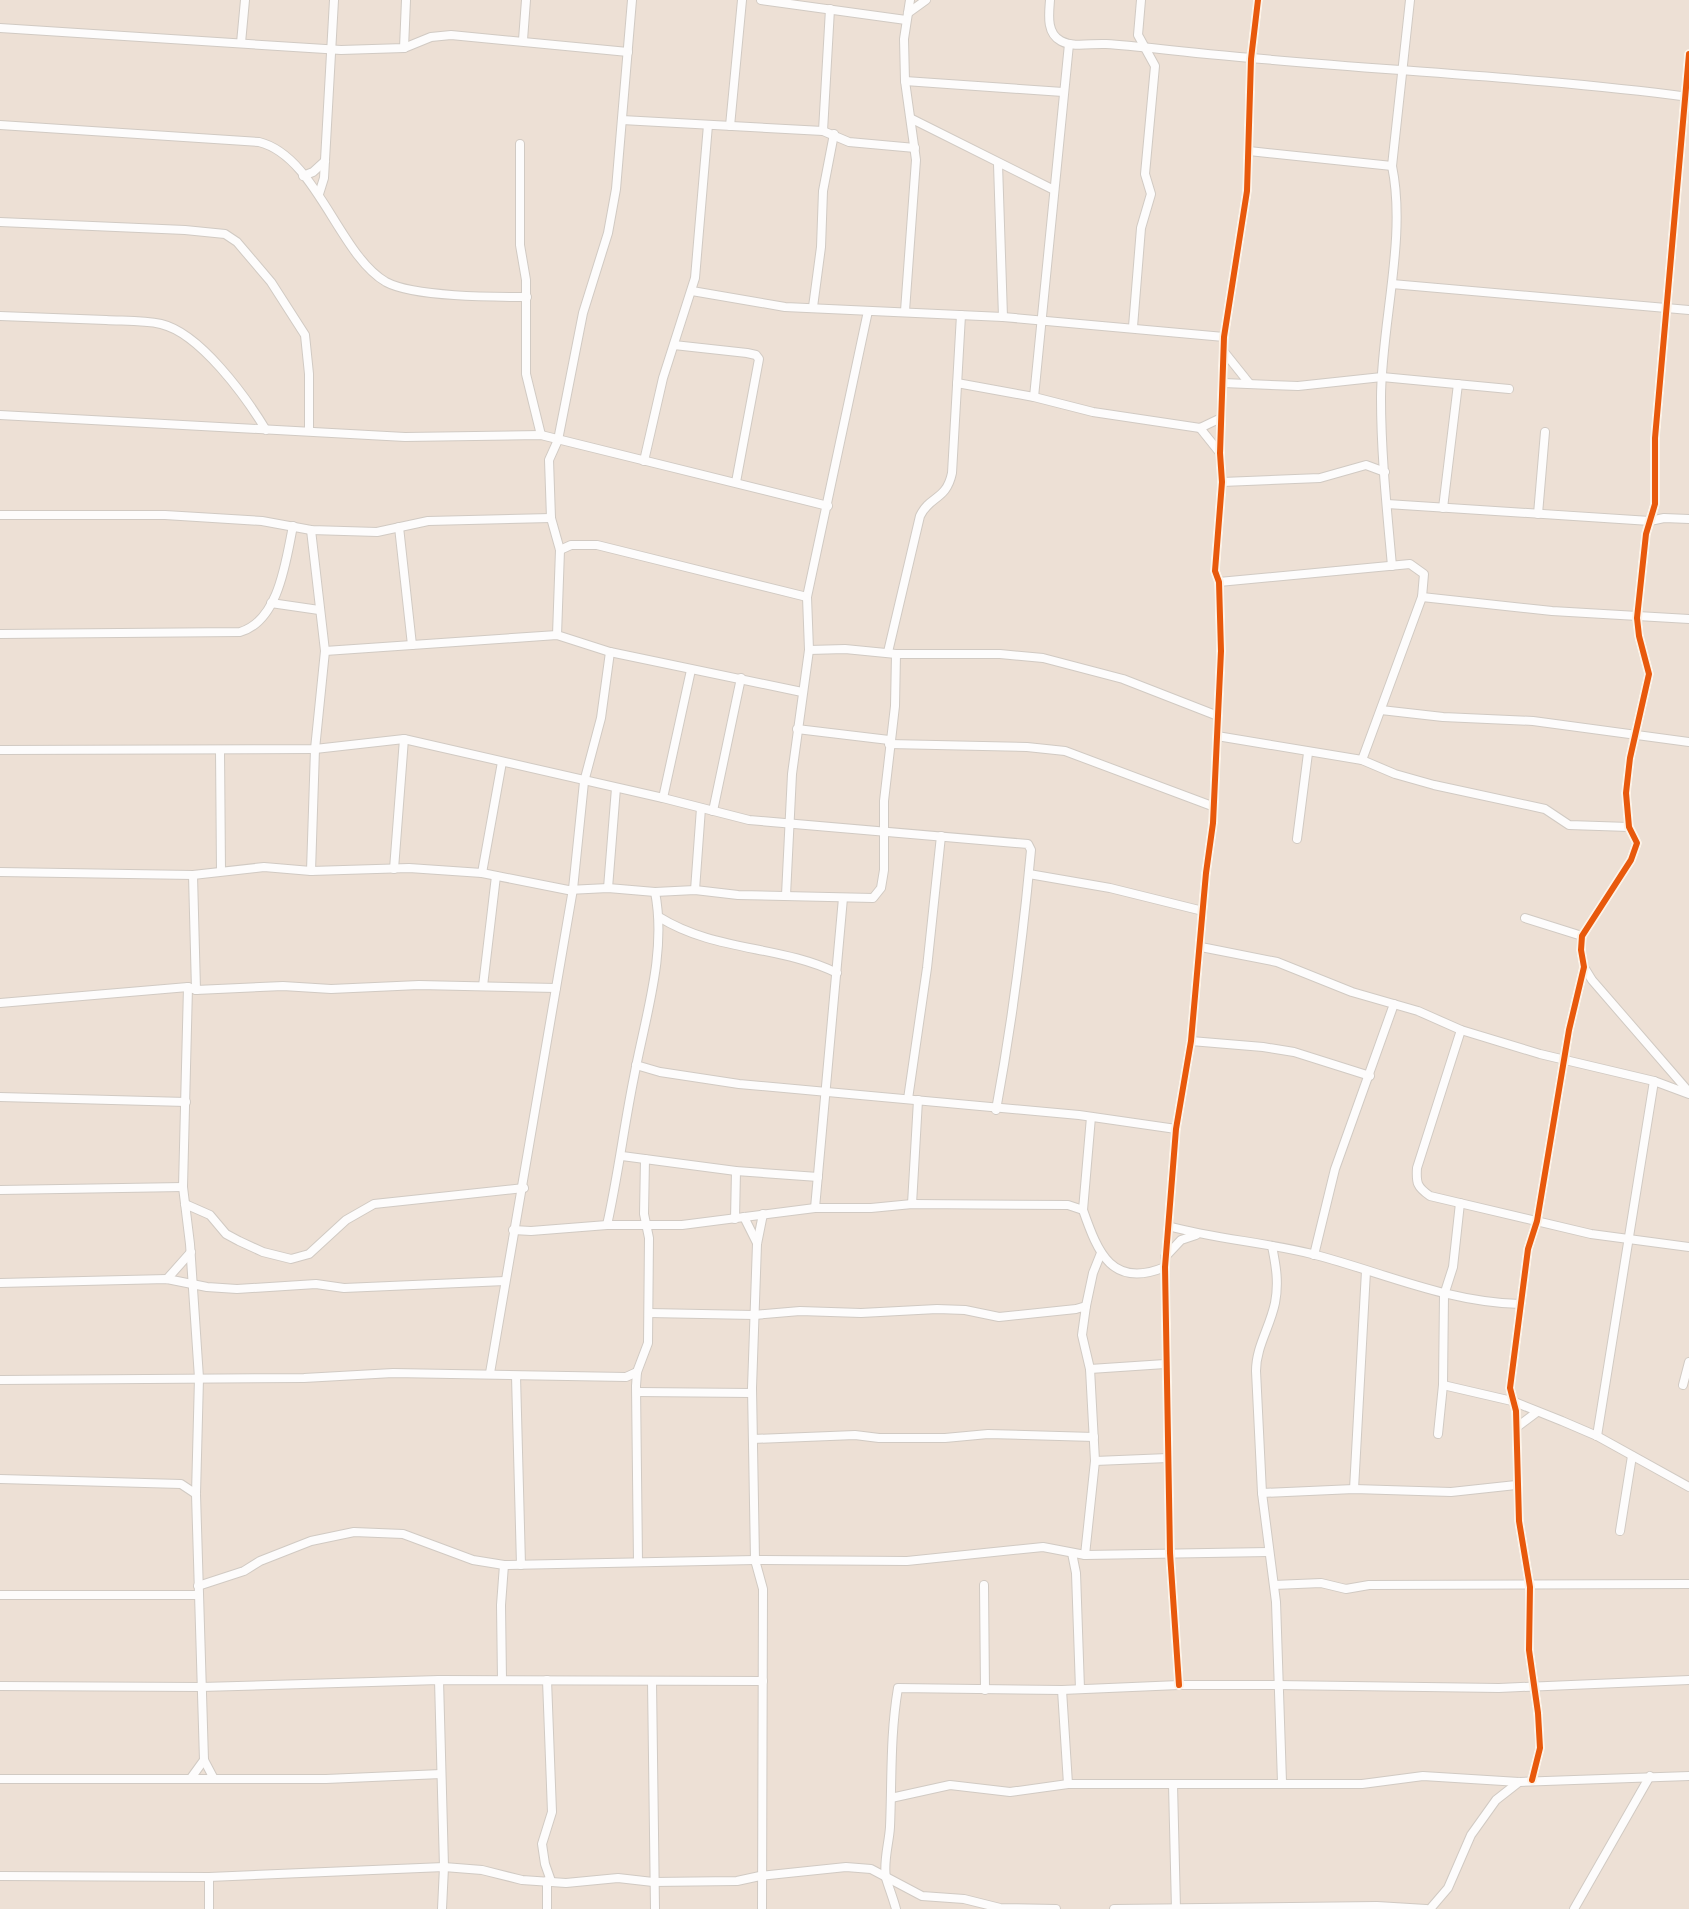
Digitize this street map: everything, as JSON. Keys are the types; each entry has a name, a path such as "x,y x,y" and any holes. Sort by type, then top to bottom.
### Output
{"street":[{"path":"241,43 245,0"},
{"path":"319,194 323,186 325,161 334,0"},
{"path":"404,48 406,0"},
{"path":"523,40 526,0"},
{"path":"557,635 560,550 551,518 549,460 558,440 583,313 608,233 616,189 632,0"},
{"path":"730,126 742,0"},
{"path":"761,0 797,2 830,9 907,17 926,0"},
{"path":"904,311 912,227 915,148 905,81 907,17 910,0"},
{"path":"1050,0 1049,23 1052,31 1059,40 1070,44 1147,48 1687,96"},
{"path":"1133,327 1141,228 1151,194 1145,174 1155,66 1138,35 1141,0"},
{"path":"1179,1685 1170,1553 1165,1364 1165,1257 1176,1129 1191,1041 1213,823 1221,651 1219,582 1215,570 1222,482 1220,453 1224,337 1243,231 1249,151 1251,59 1258,0"},
{"path":"1392,566 1385,472 1382,377 1392,284 1396,187 1392,166 1410,0"},
{"path":"824,131 830,9"},
{"path":"0,28 330,49 404,48 431,37 451,35 523,40 628,52"},
{"path":"1034,397 1063,92 1070,44"},
{"path":"1689,54 1655,438 1655,504 1646,534 1637,618 1639,636 1649,674 1635,735 1626,793 1629,827 1637,843 1636,849 1582,936 1581,950 1584,966 1592,980 1689,1093"},
{"path":"905,81 1063,92"},
{"path":"912,119 1054,190"},
{"path":"622,120 824,131 849,142 915,148"},
{"path":"644,461 674,345 692,291 708,124"},
{"path":"0,125 259,142 280,151 303,176 319,194 362,259 386,282 473,297 527,297"},
{"path":"813,307 821,247 823,191 834,134"},
{"path":"520,144 520,245 527,297 526,374 541,435"},
{"path":"1249,151 1392,166"},
{"path":"303,176 325,161"},
{"path":"998,164 1003,317"},
{"path":"0,222 196,231 225,234 237,242 271,282 305,335 309,374 309,431"},
{"path":"1392,284 1689,310"},
{"path":"692,291 753,303 1003,317 1224,337"},
{"path":"786,896 797,729 809,650 807,597 868,311"},
{"path":"0,872 193,875 264,867 311,871 394,869 482,873 573,889 608,888 655,892 695,890 738,895 873,898 879,894 884,870 884,801 889,742 895,706 892,653 920,516 929,504 949,487 952,473 961,315"},
{"path":"0,316 161,324 183,334 217,365 266,430"},
{"path":"674,345 747,353 756,355 759,359 736,482"},
{"path":"1225,353 1249,383"},
{"path":"1223,383 1298,386 1382,377 1509,389"},
{"path":"957,383 1034,397 1093,412 1200,428 1221,418"},
{"path":"1443,508 1458,384"},
{"path":"0,415 405,437 541,435 828,506"},
{"path":"1200,428 1220,453"},
{"path":"1538,514 1545,432"},
{"path":"1222,482 1320,478 1366,465 1385,472"},
{"path":"1387,504 1650,521 1665,518 1689,519"},
{"path":"0,515 165,515 262,521 311,530 377,532 428,521 551,518"},
{"path":"0,634 240,632 256,624 271,603 282,576 292,526"},
{"path":"399,527 412,645"},
{"path":"311,530 325,651 315,748 311,871"},
{"path":"560,550 571,545 597,545 807,597"},
{"path":"1219,582 1410,564 1420,569 1424,574 1422,597 1362,760"},
{"path":"1422,597 1637,618 1689,620"},
{"path":"271,603 319,610"},
{"path":"325,651 557,635 610,652 802,692"},
{"path":"809,650 1000,654 1052,660 1123,679 1218,716"},
{"path":"490,1373 513,1230 524,1188 573,889 584,782 601,718 610,652"},
{"path":"663,798 691,670"},
{"path":"713,811 741,678"},
{"path":"1382,710 1443,717 1533,721 1689,742"},
{"path":"797,729 889,742 1045,748 1076,755 1212,806"},
{"path":"1218,736 1308,753 1362,760 1395,774 1434,785 1545,809 1569,825 1629,827"},
{"path":"394,869 404,739"},
{"path":"0,750 315,748 404,739 749,820 1028,844 1031,850 1019,979 996,1110"},
{"path":"220,750 221,871"},
{"path":"1297,839 1308,753"},
{"path":"482,873 502,762"},
{"path":"608,888 616,788"},
{"path":"695,890 701,808"},
{"path":"908,1099 927,968 941,836"},
{"path":"1029,874 1110,888 1203,911"},
{"path":"193,875 192,989 183,1187 199,1378 196,1494 204,1760 213,1778"},
{"path":"483,986 496,876"},
{"path":"607,1225 622,1156 659,943 659,917 655,892"},
{"path":"815,1208 843,898"},
{"path":"659,917 694,936 756,951 813,961 837,973"},
{"path":"1525,918 1582,936"},
{"path":"1201,947 1277,963 1461,1030 1564,1060 1654,1081 1689,1093"},
{"path":"1532,1780 1540,1748 1535,1687 1529,1650 1530,1587 1519,1521 1516,1485 1517,1427 1510,1388 1528,1249 1537,1221 1564,1060 1584,966"},
{"path":"0,1003 192,989 284,986 331,989 483,986 556,988"},
{"path":"1314,1255 1335,1169 1394,1004"},
{"path":"1461,1030 1418,1168 1416,1184 1430,1196 1537,1221 1627,1240 1689,1247"},
{"path":"1191,1041 1294,1052 1370,1076"},
{"path":"636,1065 660,1072 739,1084 918,1100 996,1110 1091,1117 1176,1129"},
{"path":"1597,1436 1654,1081"},
{"path":"0,1098 186,1102"},
{"path":"912,1204 918,1100"},
{"path":"1091,1117 1083,1210 1101,1253 1111,1266 1126,1273 1149,1273 1165,1267"},
{"path":"622,1156 736,1171 818,1177"},
{"path":"638,1562 637,1372 647,1348 649,1313 648,1226 644,1214 645,1159"},
{"path":"735,1218 736,1171"},
{"path":"0,1190 183,1187"},
{"path":"185,1204 210,1215 226,1234 239,1241 263,1252 291,1258 309,1254 346,1220 374,1204 524,1188"},
{"path":"1068,1205 1084,1191"},
{"path":"1438,1434 1443,1385 1444,1295 1454,1267 1460,1203"},
{"path":"513,1230 607,1225 648,1226 815,1208 871,1208 912,1204 1068,1205 1083,1210"},
{"path":"762,1909 760,1876 763,1589 755,1560 752,1393 758,1244 763,1214"},
{"path":"744,1217 758,1244"},
{"path":"1168,1226 1197,1234 1314,1255 1444,1295 1493,1305 1520,1304"},
{"path":"1165,1257 1181,1240 1197,1234"},
{"path":"1272,1246 1277,1282 1275,1304 1256,1356 1262,1493 1274,1585 1276,1685 1282,1782"},
{"path":"167,1279 190,1252"},
{"path":"1085,1555 1095,1461 1090,1369 1082,1335 1093,1273 1101,1253"},
{"path":"1093,1273 1111,1266"},
{"path":"1354,1489 1366,1271"},
{"path":"0,1283 167,1279 192,1285 246,1288 316,1284 344,1288 505,1281"},
{"path":"649,1313 754,1315 780,1311 861,1313 937,1309 965,1310 999,1317 1076,1310 1086,1306"},
{"path":"1683,1385 1689,1362"},
{"path":"1090,1369 1165,1364"},
{"path":"0,1380 490,1373 516,1376 626,1377 637,1372"},
{"path":"516,1376 521,1565"},
{"path":"626,1377 637,1389 752,1393"},
{"path":"1443,1385 1512,1401 1597,1436 1689,1487"},
{"path":"1517,1427 1537,1412"},
{"path":"753,1439 855,1435 925,1438 988,1434 1094,1437"},
{"path":"1620,1531 1632,1456"},
{"path":"1095,1461 1168,1458"},
{"path":"181,1484 196,1475"},
{"path":"0,1479 181,1484 196,1494"},
{"path":"1262,1493 1354,1489 1451,1492 1516,1485"},
{"path":"198,1586 244,1571 260,1561 311,1541 354,1532 403,1534 473,1560 504,1565 755,1560 907,1561 1043,1546 1085,1555 1269,1552"},
{"path":"1072,1553 1076,1573 1080,1689"},
{"path":"502,1680 501,1605 504,1565"},
{"path":"1274,1585 1321,1583 1346,1589 1369,1585 1530,1587 1689,1584"},
{"path":"984,1585 985,1690"},
{"path":"0,1595 198,1595"},
{"path":"0,1686 201,1687 439,1680 763,1681"},
{"path":"439,1680 444,1867 442,1909"},
{"path":"547,1680 552,1812 543,1844 549,1881 548,1909"},
{"path":"896,1909 886,1876 891,1798 891,1737 898,1688 1062,1690 1179,1685 1535,1687 1689,1680"},
{"path":"652,1681 655,1909"},
{"path":"1062,1690 1068,1784"},
{"path":"191,1778 204,1760"},
{"path":"0,1779 326,1779 441,1774"},
{"path":"891,1798 950,1785 1010,1792 1068,1784 1282,1782 1362,1784 1423,1776 1519,1782 1532,1780 1611,1781 1650,1776 1689,1776"},
{"path":"1574,1909 1650,1776"},
{"path":"1114,1909 1377,1906 1428,1909 1448,1888 1471,1835 1496,1800 1519,1782"},
{"path":"1173,1784 1176,1908"},
{"path":"0,1876 209,1877 444,1867 475,1869 522,1880 579,1882 618,1878 653,1882 737,1881 760,1876 846,1867 872,1869 922,1896 963,1899 1000,1908 1056,1909"},
{"path":"209,1877 209,1909"}],"shaded area":[{"path":"0,0 1689,0 1689,1909 0,1909"}],"cycle path":[{"path":"1179,1685 1170,1553 1165,1267 1176,1129 1191,1041 1206,873 1213,823 1221,651 1219,582 1215,571 1222,482 1220,453 1224,337 1247,191 1251,59 1258,0"},
{"path":"1532,1780 1540,1748 1538,1713 1529,1650 1530,1587 1519,1521 1516,1411 1510,1388 1528,1249 1537,1221 1569,1030 1584,967 1581,950 1582,936 1631,860 1637,843 1629,827 1626,793 1630,758 1649,674 1639,636 1637,618 1646,534 1655,504 1655,438 1689,54"}]}
